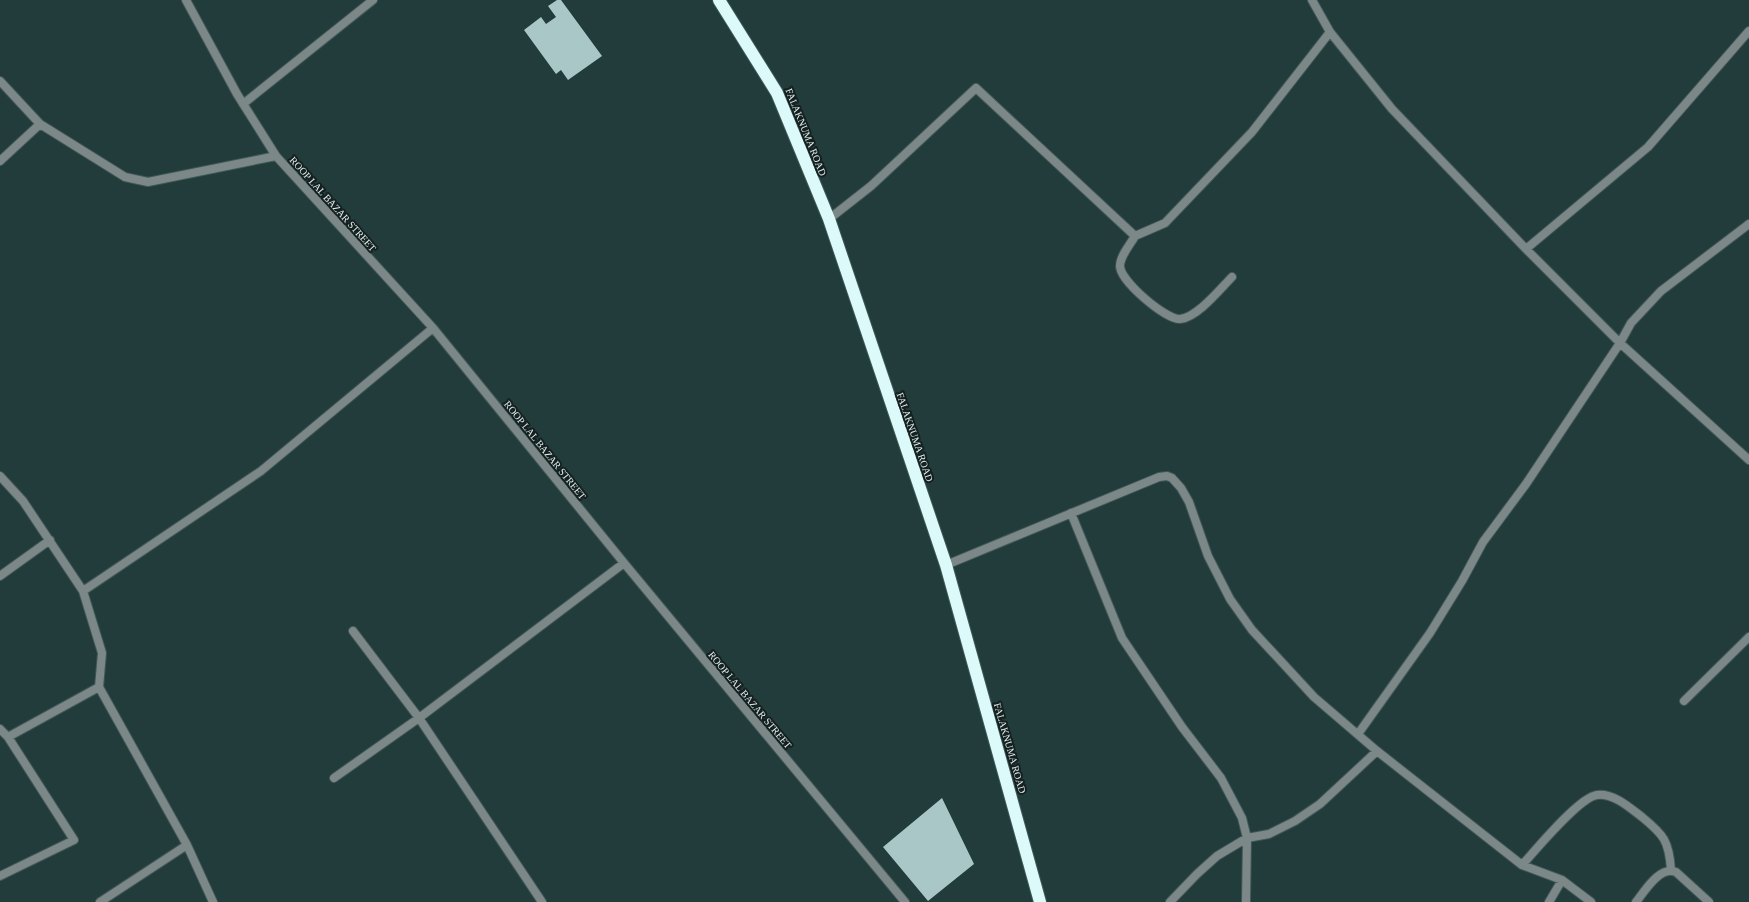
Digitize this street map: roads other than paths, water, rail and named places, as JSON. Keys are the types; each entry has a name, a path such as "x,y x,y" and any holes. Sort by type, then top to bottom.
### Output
{"highway":[{"name":"FALAKNUMA ROAD","path":"719,0 778,93 829,219 946,565 1040,902"}],"street":[{"name":"ROOP LAL BAZAR STREET","path":"186,0 243,104 276,156 433,328 624,563 905,902"},
{"path":"243,104 373,0"},
{"path":"1312,0 1330,32 1392,109 1526,249 1620,343 1749,460"},
{"path":"1526,249 1648,147 1749,31"},
{"path":"1232,277 1192,315 1180,319 1170,317 1138,293 1122,275 1120,268 1121,260 1135,236 1165,223 1252,132 1330,32"},
{"path":"0,81 40,124 125,177 148,182 276,156"},
{"path":"829,219 870,186 976,88 1135,236"},
{"path":"0,161 40,124"},
{"path":"1358,734 1430,633 1462,582 1483,542 1526,484 1620,343 1631,323 1661,291 1749,224"},
{"path":"83,591 261,471 433,328"},
{"path":"0,476 23,501 83,591 102,653 99,687 187,845 213,902"},
{"path":"946,565 1159,477 1167,476 1172,478 1181,488 1189,502 1208,556 1230,598 1252,630 1314,696 1377,751 1522,865 1562,880 1591,902"},
{"path":"1071,513 1122,638 1182,727 1221,778 1242,818 1247,838 1246,902"},
{"path":"0,576 50,540"},
{"path":"334,778 418,718 624,563"},
{"path":"354,631 418,718 542,902"},
{"path":"1684,701 1749,637"},
{"path":"8,738 99,687"},
{"path":"0,728 74,840 0,876"},
{"path":"1170,902 1217,856 1247,838 1269,834 1295,821 1320,804 1377,751"},
{"path":"1522,865 1577,806 1596,795 1608,796 1623,802 1654,828 1666,841 1670,854 1671,870"},
{"path":"100,902 187,845"},
{"path":"1636,902 1658,876 1671,870 1676,872 1708,902"},
{"path":"1549,902 1562,880"}]}
